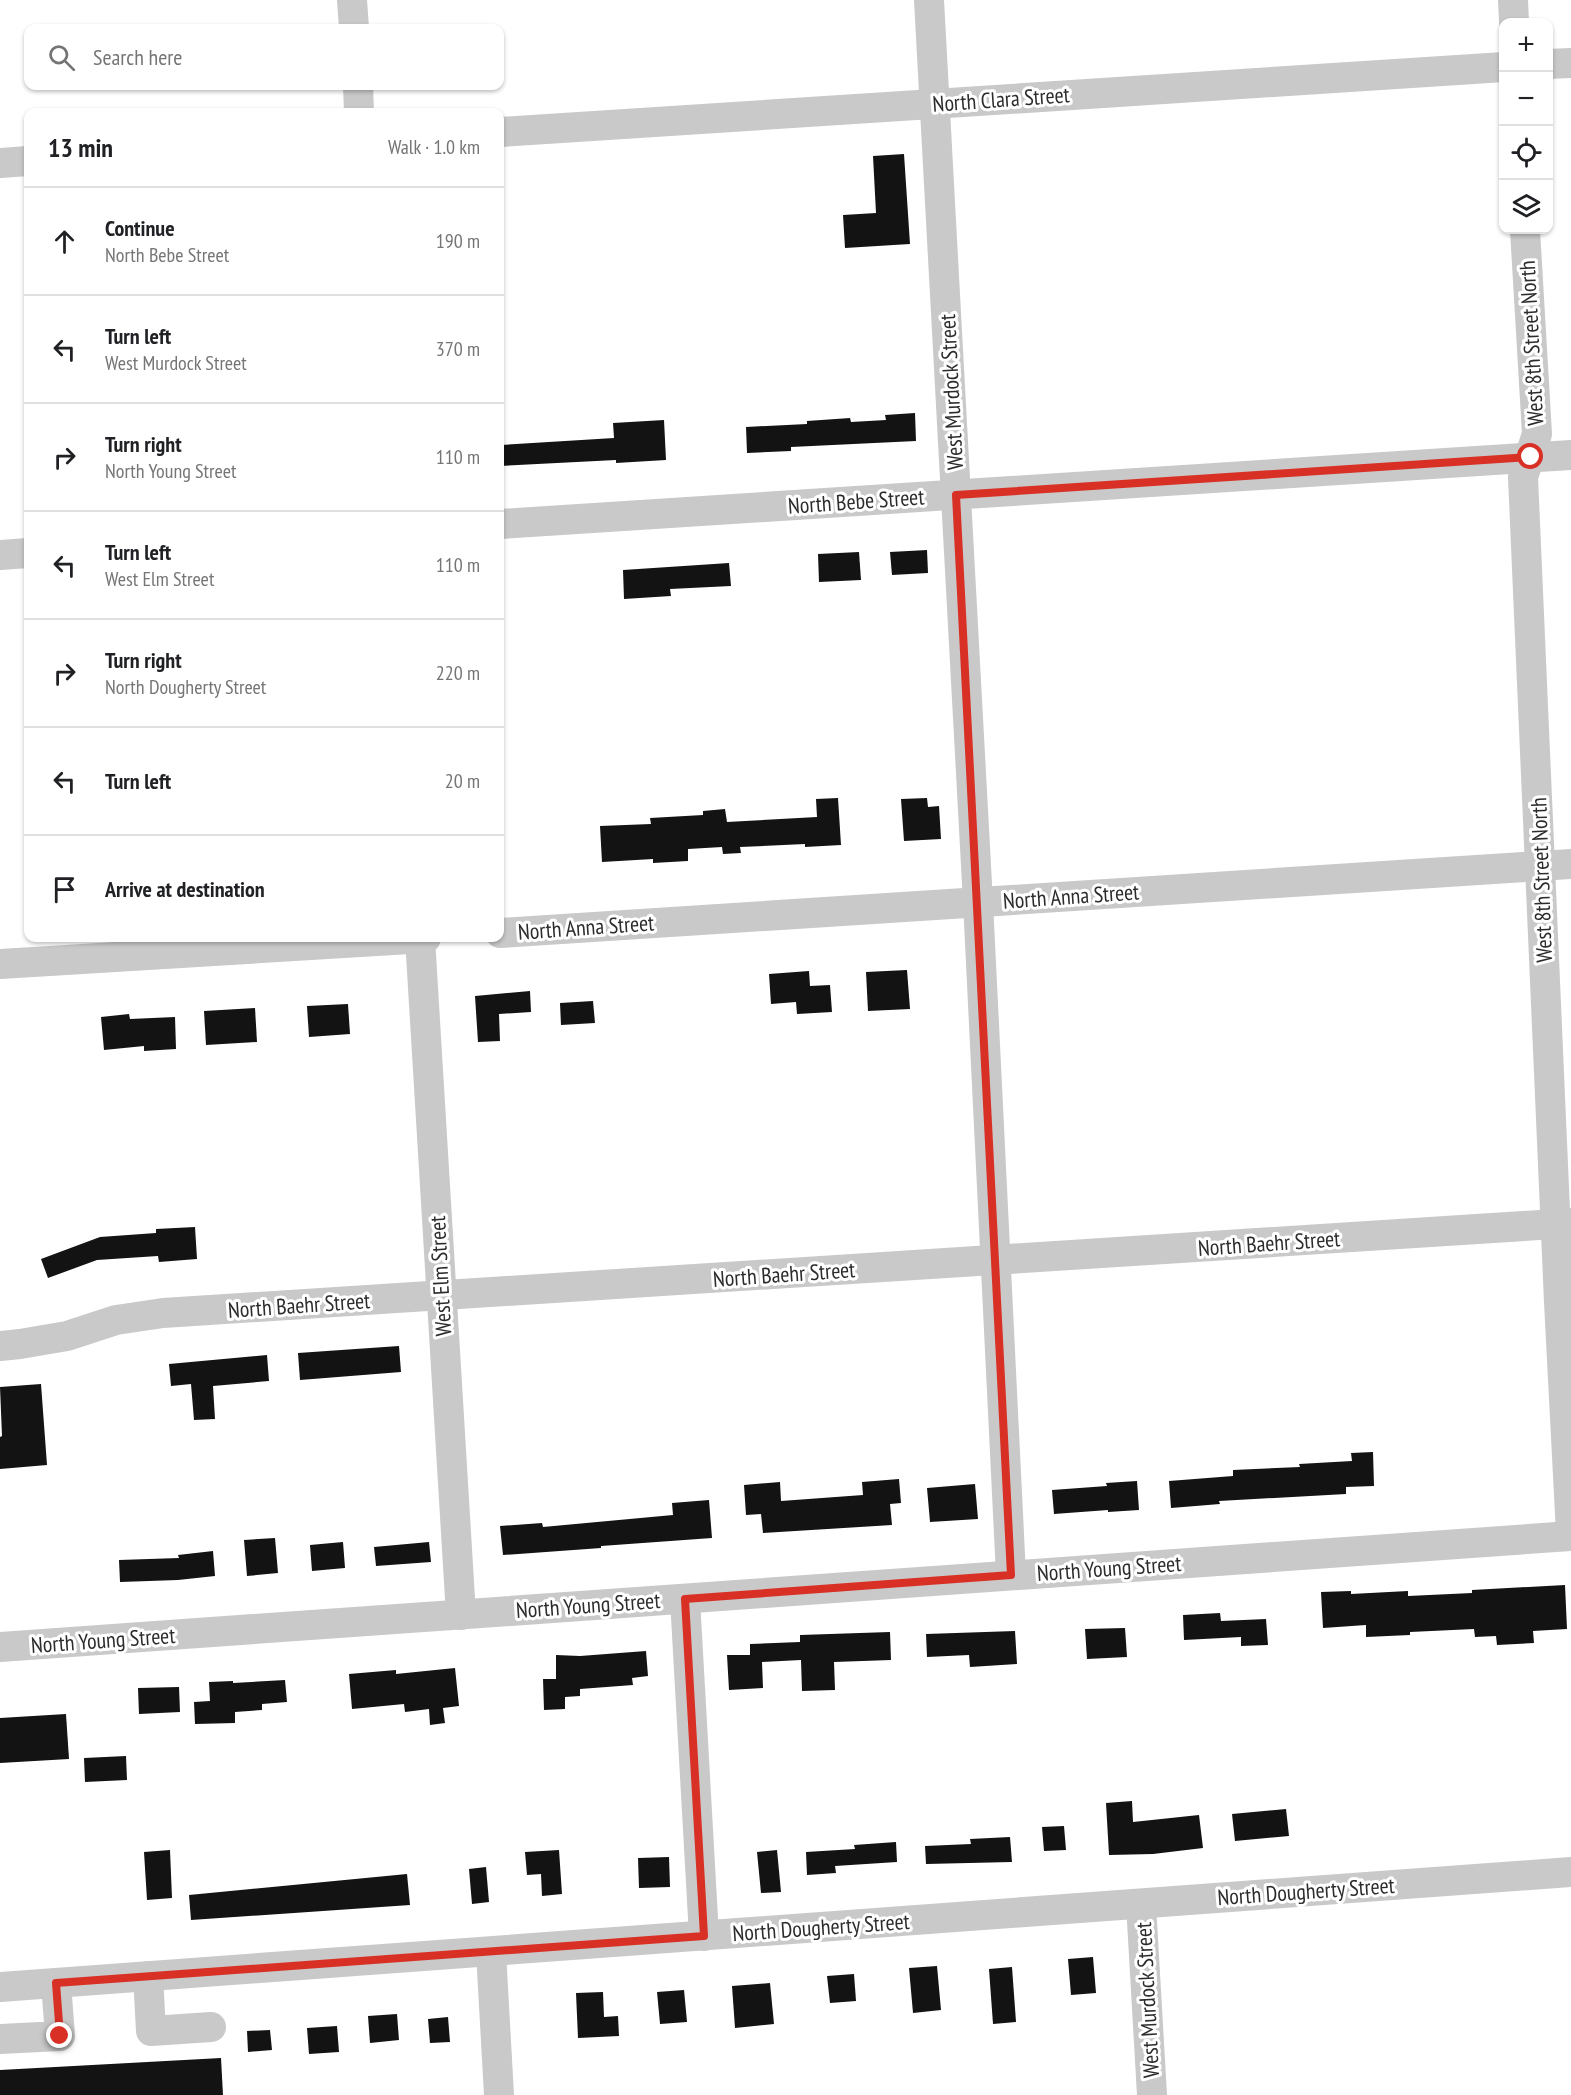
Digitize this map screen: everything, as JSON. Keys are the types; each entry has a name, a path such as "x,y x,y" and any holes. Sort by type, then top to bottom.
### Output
{"street":[{"path":"352,0 354,24"},
{"name":"West Murdock Street","path":"929,0 978,902 1011,1575"},
{"path":"1513,0 1514,18"},
{"path":"1553,64 1571,63"},
{"name":"North Clara Street","path":"504,132 1499,67"},
{"path":"357,90 359,108"},
{"path":"0,163 24,161"},
{"name":"West 8th Street North","path":"1525,234 1537,434 1523,477 1541,866 1563,1224 1571,1535"},
{"name":"North Bebe Street","path":"504,524 1571,455"},
{"path":"0,555 24,553"},
{"name":"North Anna Street","path":"504,933 1571,864"},
{"path":"0,964 355,942"},
{"name":"West Elm Street","path":"420,942 461,1615"},
{"name":"North Baehr Street","path":"0,1346 67,1335 116,1320 164,1313 1563,1224"},
{"name":"North Young Street","path":"0,1647 1571,1535"},
{"path":"685,1599 704,1936"},
{"name":"North Dougherty Street","path":"0,1987 1571,1872"},
{"name":"West Murdock Street","path":"1141,1904 1152,2095"},
{"path":"490,1952 499,2095"},
{"path":"148,1976 138,2031 212,2027"},
{"path":"0,2040 60,2036 56,1983"}],"building":[{"path":"904,154 910,244 845,248 843,215 876,213 873,156"},
{"path":"915,413 916,441 791,447 791,451 747,453 746,427 807,424 807,421 850,418 851,422 886,420 885,415"},
{"path":"664,420 666,460 504,466 504,445 614,438 613,423"},
{"path":"927,550 928,573 892,575 890,552"},
{"path":"859,552 861,580 819,582 818,554"},
{"path":"729,563 731,586 670,589 671,596 624,599 623,570"},
{"path":"838,798 841,845 740,847 741,853 723,854 722,847 688,849 688,861 653,863 653,859 602,862 600,826 651,824 650,818 703,815 703,811 725,809 727,822 817,817 816,799"},
{"path":"927,798 928,807 939,806 941,839 904,841 901,799"},
{"path":"907,970 910,1009 868,1011 866,972"},
{"path":"809,971 810,986 830,985 832,1012 797,1014 796,1002 771,1004 769,974"},
{"path":"530,991 531,1012 499,1014 500,1041 478,1042 475,996"},
{"path":"593,1001 595,1023 561,1025 560,1003"},
{"path":"348,1004 350,1034 309,1037 307,1006"},
{"path":"255,1008 257,1042 206,1045 204,1011"},
{"path":"129,1014 130,1019 175,1017 176,1049 144,1051 144,1046 104,1050 101,1017"},
{"path":"195,1227 197,1259 159,1262 158,1256 97,1260 48,1278 41,1259 100,1237 156,1233 156,1229"},
{"path":"399,1346 401,1372 300,1380 298,1353"},
{"path":"267,1355 269,1381 213,1386 215,1419 194,1420 191,1384 171,1386 169,1364"},
{"path":"41,1384 47,1465 0,1469 0,1437 2,1436 0,1387"},
{"path":"1373,1452 1374,1486 1346,1487 1346,1494 1219,1501 1220,1504 1171,1508 1169,1481 1233,1476 1233,1470 1300,1467 1299,1464 1352,1461 1351,1453"},
{"path":"899,1479 901,1503 890,1504 892,1525 763,1533 761,1514 746,1515 744,1485 780,1482 781,1501 863,1495 862,1482"},
{"path":"1137,1481 1139,1510 1054,1514 1052,1490 1107,1486 1106,1483"},
{"path":"975,1484 978,1519 930,1522 927,1488"},
{"path":"709,1500 712,1538 503,1555 500,1526 542,1523 543,1527 673,1515 672,1503"},
{"path":"275,1538 278,1573 247,1576 244,1540"},
{"path":"343,1542 345,1568 312,1571 310,1545"},
{"path":"429,1542 431,1562 376,1566 374,1547"},
{"path":"213,1551 215,1576 120,1582 119,1560 179,1558 178,1555"},
{"path":"1565,1585 1567,1629 1533,1631 1534,1643 1497,1645 1496,1636 1475,1637 1474,1629 1366,1637 1366,1625 1323,1628 1321,1592 1351,1591 1351,1594 1408,1591 1408,1596"},
{"path":"1220,1613 1221,1621 1266,1619 1268,1645 1241,1646 1241,1637 1184,1640 1183,1615"},
{"path":"1125,1628 1127,1657 1087,1659 1085,1629"},
{"path":"1015,1631 1017,1664 970,1667 969,1655 927,1657 926,1634"},
{"path":"890,1632 891,1660 834,1662 835,1690 802,1691 801,1660 762,1662 763,1688 729,1690 727,1655 750,1655 750,1644 800,1642 800,1635"},
{"path":"646,1651 648,1676 632,1678 633,1685 580,1689 580,1696 565,1697 565,1709 544,1710 543,1679 556,1679 556,1655 580,1656"},
{"path":"455,1668 459,1706 443,1708 445,1723 430,1725 429,1709 405,1712 404,1704 352,1709 349,1674 396,1670 396,1674"},
{"path":"285,1680 287,1702 262,1704 262,1710 235,1712 235,1723 195,1724 194,1702 210,1701 209,1682"},
{"path":"179,1687 180,1712 139,1714 138,1688"},
{"path":"66,1714 69,1759 0,1763 0,1718"},
{"path":"126,1756 127,1780 85,1782 84,1758"},
{"path":"1132,1801 1133,1822 1199,1815 1203,1848 1153,1854 1109,1855 1106,1803"},
{"path":"1286,1809 1289,1836 1235,1841 1232,1814"},
{"path":"1064,1826 1066,1850 1044,1851 1042,1827"},
{"path":"1010,1837 1012,1862 926,1864 925,1846 971,1844 970,1839"},
{"path":"896,1842 897,1862 835,1866 836,1873 807,1875 806,1852 855,1849 854,1845"},
{"path":"170,1850 172,1898 147,1900 144,1852"},
{"path":"559,1850 562,1894 542,1896 541,1874 527,1875 525,1852"},
{"path":"777,1850 781,1892 761,1893 757,1852"},
{"path":"669,1857 670,1887 639,1888 638,1858"},
{"path":"486,1867 489,1902 472,1904 469,1869"},
{"path":"407,1874 410,1905 191,1920 189,1895"},
{"path":"1093,1957 1096,1993 1071,1995 1068,1959"},
{"path":"937,1966 941,2010 913,2013 909,1968"},
{"path":"1012,1967 1016,2022 993,2024 989,1969"},
{"path":"854,1974 856,2001 830,2003 827,1976"},
{"path":"770,1983 774,2024 735,2028 732,1986"},
{"path":"684,1990 687,2022 660,2024 657,1992"},
{"path":"603,1992 604,2017 618,2016 619,2036 578,2038 576,1993"},
{"path":"397,2014 399,2040 370,2043 368,2016"},
{"path":"448,2017 450,2042 430,2043 428,2019"},
{"path":"337,2026 339,2052 309,2054 307,2028"},
{"path":"270,2030 272,2050 248,2052 247,2031"},
{"path":"221,2058 223,2095 0,2095 0,2070"}],"route":[{"path":"60,2036 56,1983 704,1936 685,1599 1011,1575 956,495 1531,457"}]}
